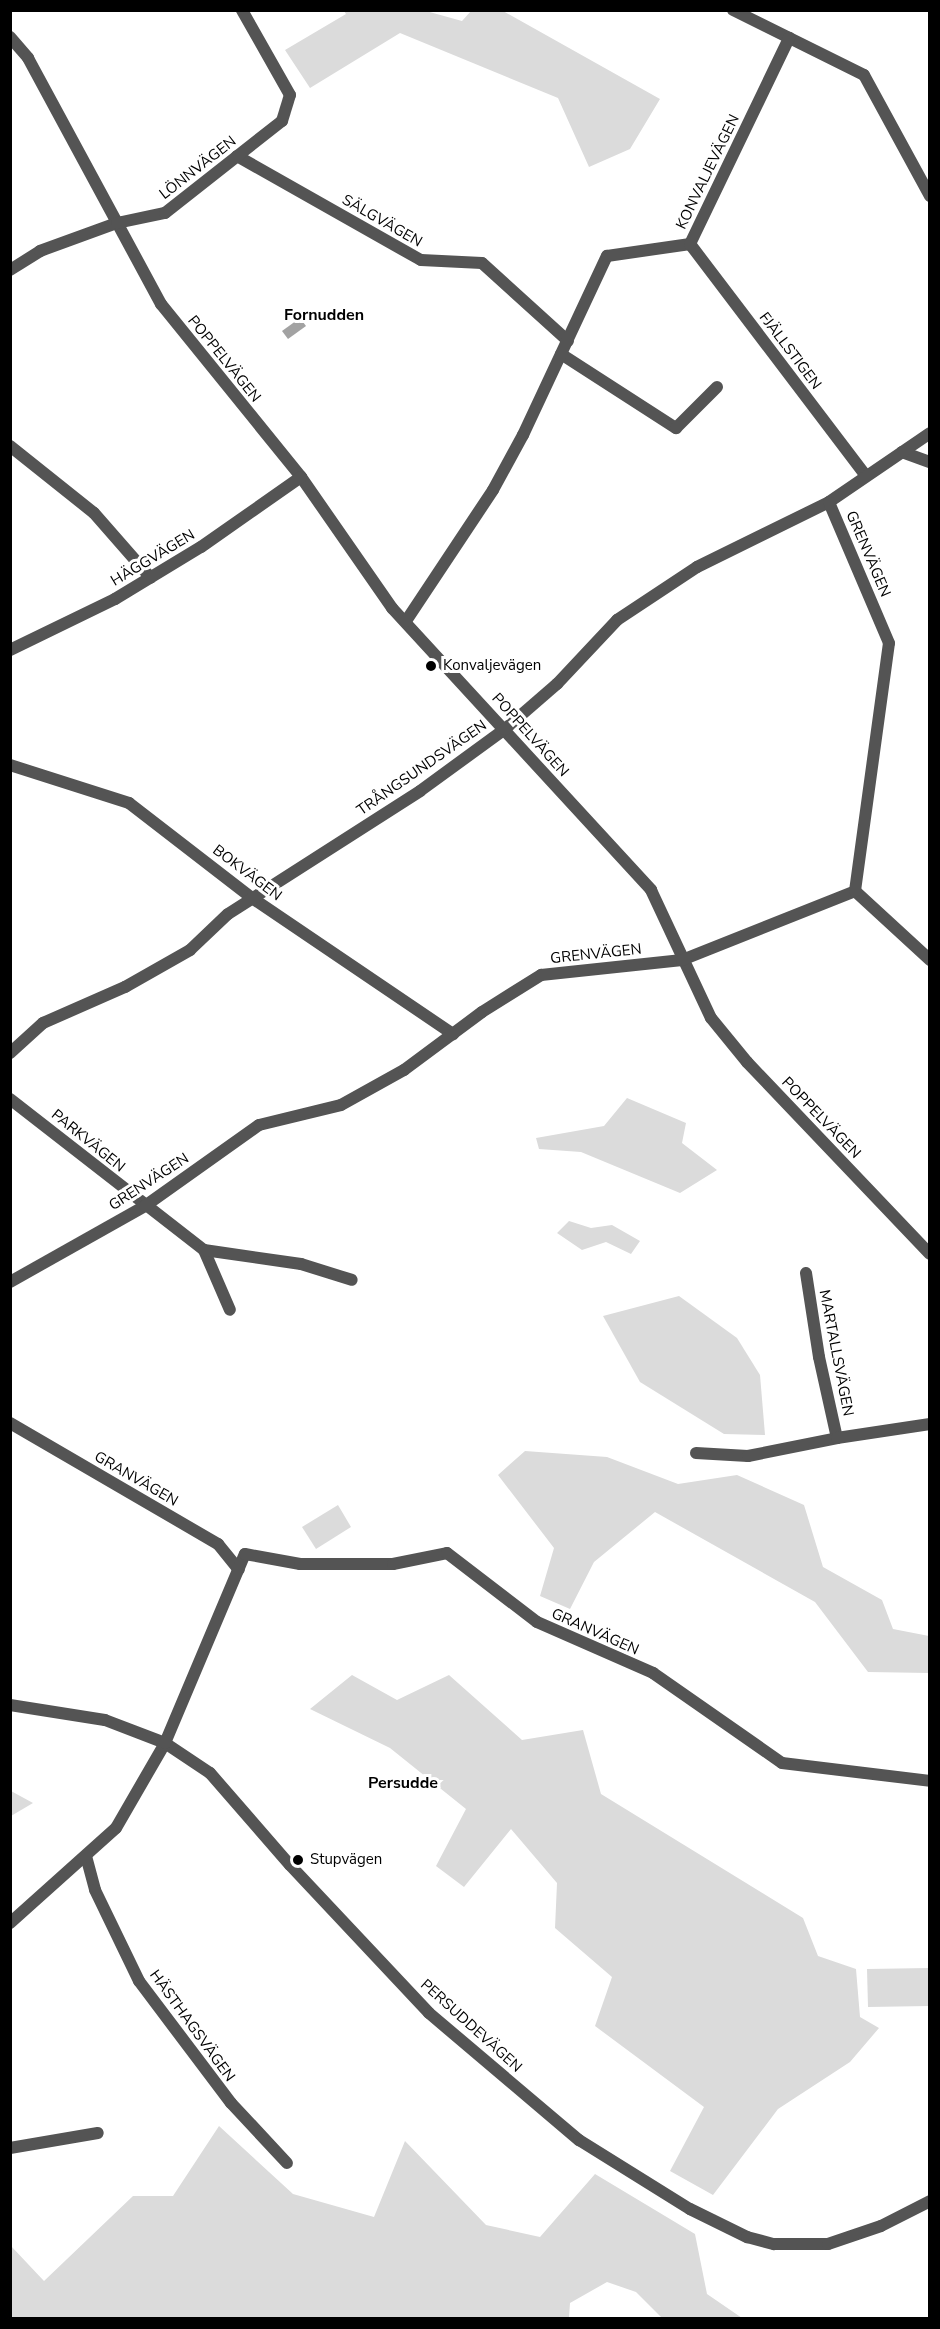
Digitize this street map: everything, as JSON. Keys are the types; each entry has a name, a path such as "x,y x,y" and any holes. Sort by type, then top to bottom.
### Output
{"street":[{"name":"LÖNNVÄGEN","path":"10,270 40,251 117,224 165,213 282,121 290,95 242,10"},
{"path":"733,10 864,75 930,196"},
{"name":"POPPELVÄGEN","path":"10,37 28,58 161,304 301,477 392,608 505,729 583,819 651,890 711,1018 747,1062 930,1254"},
{"name":"KONVALJEVÄGEN","path":"406,621 493,490 524,435 607,256 690,244 789,38"},
{"name":"SÄLGVÄGEN","path":"237,156 421,260 482,263 568,341"},
{"name":"FJÄLLSTIGEN","path":"690,244 866,476"},
{"path":"561,354 676,428 717,387"},
{"name":"TRÅNGSUNDSVÄGEN","path":"10,1053 43,1023 125,987 190,950 228,914 420,791 505,729 557,684 617,620 697,567 829,502 930,433"},
{"path":"10,446 94,513 150,578"},
{"path":"902,452 930,462"},
{"name":"HÄGGVÄGEN","path":"10,650 115,599 201,548 301,477"},
{"name":"GRENVÄGEN","path":"10,1282 145,1206 259,1125 341,1105 404,1070 541,975 682,960 855,891 889,643 829,502"},
{"name":"BOKVÄGEN","path":"10,765 129,803 252,898 453,1034"},
{"path":"855,891 930,960"},
{"name":"PARKVÄGEN","path":"10,1099 204,1250 301,1264 352,1280"},
{"name":"PARKVÄGEN","path":"204,1250 230,1310"},
{"name":"MARTALLSVÄGEN","path":"806,1273 819,1357 837,1438"},
{"name":"GRANVÄGEN","path":"10,1423 218,1544 239,1570"},
{"name":"MARTALLSVÄGEN","path":"696,1453 748,1456 837,1438 930,1424"},
{"name":"GRANVÄGEN","path":"239,1570 245,1554 300,1564 393,1564 447,1553 537,1623 654,1673 782,1763 930,1781"},
{"path":"10,1923 116,1828 165,1743 239,1570"},
{"name":"PERSUDDEVÄGEN","path":"10,1706 105,1720 165,1743 210,1773 290,1865 429,2013 579,2140 690,2209 747,2237 774,2244 828,2244 881,2226 930,2201"},
{"name":"HÄSTHAGSVÄGEN","path":"86,1856 95,1890 139,1981 231,2103 287,2163"},
{"path":"10,2148 98,2133"}],"shaded area":[{"path":"344,11 426,11 462,21 471,11 503,11 660,99 630,149 589,167 558,98 400,33 310,88 285,50 346,14"},
{"path":"300,318 306,326 288,339 282,331"},
{"path":"627,1098 686,1123 682,1143 717,1170 680,1193 581,1152 539,1149 536,1138 604,1126"},
{"path":"569,1221 591,1228 612,1225 640,1241 631,1254 606,1242 582,1250 557,1233"},
{"path":"679,1296 737,1338 760,1375 765,1435 724,1434 640,1382 603,1316"},
{"path":"525,1451 607,1457 678,1484 737,1475 804,1505 823,1567 882,1600 893,1629 929,1636 929,1673 868,1672 815,1602 655,1512 594,1562 570,1609 540,1596 554,1548 498,1475"},
{"path":"338,1505 351,1527 316,1549 302,1527"},
{"path":"352,1675 397,1700 449,1675 522,1740 583,1730 601,1794 803,1918 818,1956 856,1969 860,2017 879,2028 850,2062 778,2109 713,2195 670,2171 704,2107 595,2026 612,1977 555,1928 557,1883 511,1829 464,1887 436,1866 466,1809 390,1748 310,1709"},
{"path":"11,1791 33,1803 11,1816"},
{"path":"929,1968 929,2006 868,2007 867,1969"},
{"path":"219,2126 293,2194 374,2217 405,2141 486,2225 540,2237 595,2174 695,2234 707,2294 742,2318 662,2318 636,2292 607,2282 570,2303 569,2318 11,2318 11,2246 44,2281 133,2196 173,2196"}],"place":[{"name":"Konvaljevägen","path":"431,666"},
{"name":"Stupvägen","path":"298,1860"}],"district":[{"name":"Fornudden","path":"324,315"},
{"name":"Persudde","path":"403,1783"}]}
